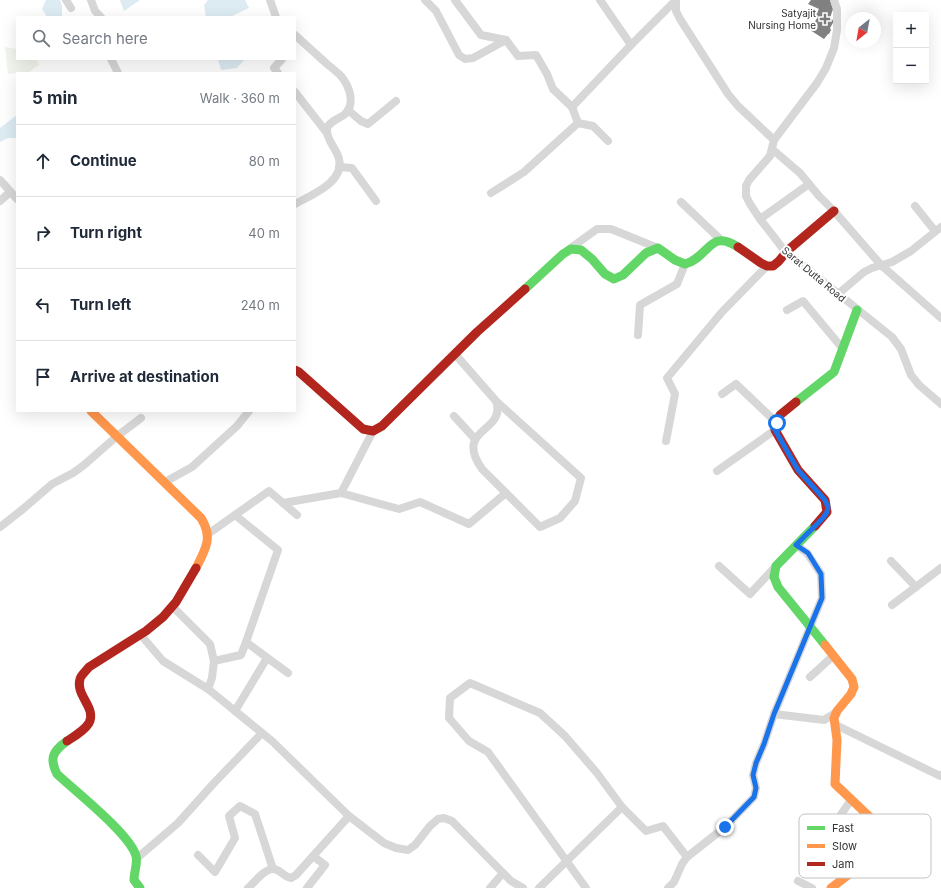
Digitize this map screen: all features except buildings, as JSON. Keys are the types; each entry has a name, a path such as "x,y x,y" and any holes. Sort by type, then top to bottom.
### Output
{"street":[{"path":"66,0 71,8"},
{"path":"91,0 95,11 100,16"},
{"path":"270,0 276,16"},
{"path":"425,0 436,11 459,55 465,59 473,58 506,40"},
{"path":"455,0 467,14 481,35 506,40 518,56 536,55 547,74 553,89 572,107 578,124"},
{"path":"600,0 630,46"},
{"name":"Sarat Dutta Road","path":"834,0 837,9 837,30 834,48 826,68 817,83 774,140 770,156 749,180 746,186 746,196 772,237 786,252 892,337 901,349 911,376 941,404"},
{"path":"572,107 675,1"},
{"path":"675,1 676,11 680,19 728,94 738,106 774,140"},
{"path":"297,40 341,76 347,86 351,103 348,110 330,124 327,128 327,133"},
{"path":"111,60 117,72"},
{"path":"277,72 274,68 281,60"},
{"path":"296,93 327,133 339,159 339,167 331,182 296,203"},
{"path":"348,110 361,121 368,124 396,100"},
{"path":"491,193 524,172 578,124 593,126 608,141"},
{"path":"772,149 800,173 881,265 941,318"},
{"path":"339,167 352,168 376,201"},
{"path":"0,180 16,198"},
{"path":"760,219 809,184"},
{"path":"0,201 10,192"},
{"path":"681,202 721,240"},
{"path":"838,294 864,272 902,257 938,229 915,206"},
{"path":"341,493 372,431 382,426 477,332 563,254 597,229 611,230 658,248 679,263 691,263 716,242 721,240 727,241 767,266 772,266 834,211"},
{"path":"563,254 571,249 581,250 606,274 614,279 623,275 646,253 658,248"},
{"path":"638,335 640,305 677,284 685,264"},
{"path":"666,441 675,394 667,378 722,312 767,266"},
{"path":"787,310 803,301 843,348"},
{"path":"717,471 776,427 780,415 834,372 857,310"},
{"path":"455,354 496,401 581,478 575,501 560,518 540,527 482,469 473,451 475,439 496,417 498,408 496,401"},
{"path":"296,370 363,429 372,431"},
{"path":"719,566 750,594 823,518 828,507 825,500 798,470 776,427 736,384 722,394"},
{"path":"92,412 99,421 202,518 208,534 207,543 196,567 163,618 82,674 79,680 79,686 91,720 85,729 61,744 53,756 53,769 57,774 124,837 134,851 136,859 134,880 140,888"},
{"path":"165,482 192,467 237,426 248,412"},
{"path":"454,416 475,439"},
{"path":"0,527 23,509 48,486 84,465 116,436 141,418"},
{"path":"208,534 270,491 297,515"},
{"path":"283,503 341,493 399,509 420,502 469,524 506,493"},
{"path":"214,662 241,655 278,550 235,515"},
{"path":"672,886 682,864 687,858 725,827 754,797 756,788 753,775 756,763 774,714 822,598 821,574 808,553 796,545"},
{"path":"891,561 916,587"},
{"path":"774,714 824,720 837,711 851,694 854,687 852,679 778,587 774,577 776,566"},
{"path":"892,605 941,568"},
{"path":"172,606 210,644 214,662 212,678 208,689"},
{"path":"140,634 163,661 208,689 235,710 262,733 349,816 384,843 396,848 408,850 415,845 430,826 438,819 444,818 452,821 511,881 523,888"},
{"path":"246,642 288,673"},
{"path":"810,677 834,656"},
{"path":"235,710 267,658"},
{"path":"586,888 488,752 469,741 449,718 450,698 470,683 540,714 565,736 597,773 622,807 646,831 663,826 687,858"},
{"path":"837,711 834,718 837,740 835,784 866,814"},
{"path":"836,726 941,776"},
{"path":"136,859 178,823 262,733"},
{"path":"841,814 851,800"},
{"path":"198,855 215,872 235,838 229,816 240,806 255,814 273,869"},
{"path":"539,888 622,807"},
{"path":"248,888 264,873 273,869 278,870 286,877 291,878 296,875 349,816"},
{"path":"307,888 325,865 313,856"},
{"path":"490,888 503,873"},
{"path":"831,888 844,878"},
{"path":"798,881 812,888"}],"shaded area":[{"path":"46,0 60,0 62,6 62,16 46,16 42,9"},
{"path":"120,0 140,0 124,11"},
{"path":"208,0 245,0 249,8 232,16 206,16 204,5"},
{"path":"5,47 16,49 16,60 36,60 39,65 29,72 16,72 16,73 8,74"},
{"path":"218,60 244,60 237,68 221,70"},
{"path":"16,116 16,138 8,138 0,142 0,128"}],"traffic: fast":[{"path":"525,289 563,254 571,249 581,250 592,259 605,274 614,279 623,275 646,253 658,248 675,260 685,264 700,256 715,242 728,242 738,247"},
{"path":"796,402 834,372 857,310"},
{"path":"815,526 776,566 774,577 778,587 825,645"},
{"path":"67,741 58,748 54,755 53,764 57,774 124,836 132,847 136,856 134,880 140,888"}],"traffic: slow":[{"path":"92,412 201,518 207,531 207,543 196,568"},
{"path":"825,645 852,679 854,687 851,694 837,711 834,718 837,740 835,784 867,814"},
{"path":"831,888 844,878"}],"traffic: jam":[{"path":"738,247 761,263 767,266 773,266 787,251 834,211"},
{"path":"296,370 363,429 373,431 382,426 477,332 525,289"},
{"path":"796,402 780,415 775,430 798,470 825,500 827,512 815,526"},
{"path":"67,741 85,728 91,717 80,691 79,685 82,674 89,667 146,631 163,617 176,602 196,568"}],"place":[{"name":"Satyajit Nursing Home","path":"825,19"}],"route":[{"path":"725,827 754,797 756,788 753,775 756,763 774,714 822,598 821,574 808,553 796,545 823,518 828,507 825,500 798,470 775,430 777,423"}]}
